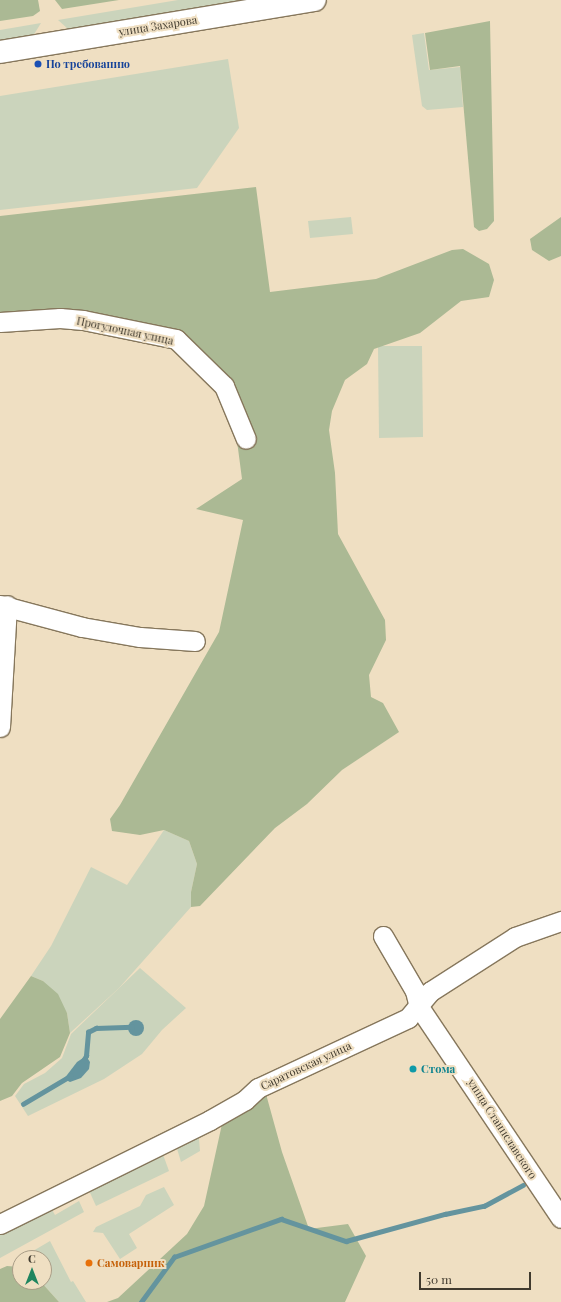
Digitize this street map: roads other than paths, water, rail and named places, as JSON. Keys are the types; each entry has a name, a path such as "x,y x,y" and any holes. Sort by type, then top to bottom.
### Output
{"main road":[{"name":"улица Захарова","path":"0,52 315,0"}],"street":[{"name":"Прогулочная улица","path":"0,322 60,318 83,320 176,339 224,386 246,439"},
{"path":"0,727 4,605 82,627 140,637 195,641"},
{"name":"Саратовская улица","path":"0,1224 210,1120 245,1100 258,1088 408,1018 419,1007 431,991 515,937 561,921"},
{"name":"улица Станиславского","path":"384,936 415,991 419,1007 561,1218"}],"water":[{"path":"133,1020 139,1020 144,1025 142,1034 139,1036 133,1036 128,1031 128,1025"},
{"path":"86,1056 90,1062 89,1069 81,1078 70,1082 64,1079 77,1062"}],"waterway":[{"path":"83,1061 86,1056 88,1032 96,1028 132,1027"},
{"path":"23,1104 70,1076"},
{"path":"141,1302 174,1257 281,1219 346,1241 445,1214 484,1206 523,1185"}],"place":[{"name":"По требованию","path":"38,64"},
{"name":"Стома","path":"413,1069"},
{"name":"Самоварник","path":"89,1263"}]}
